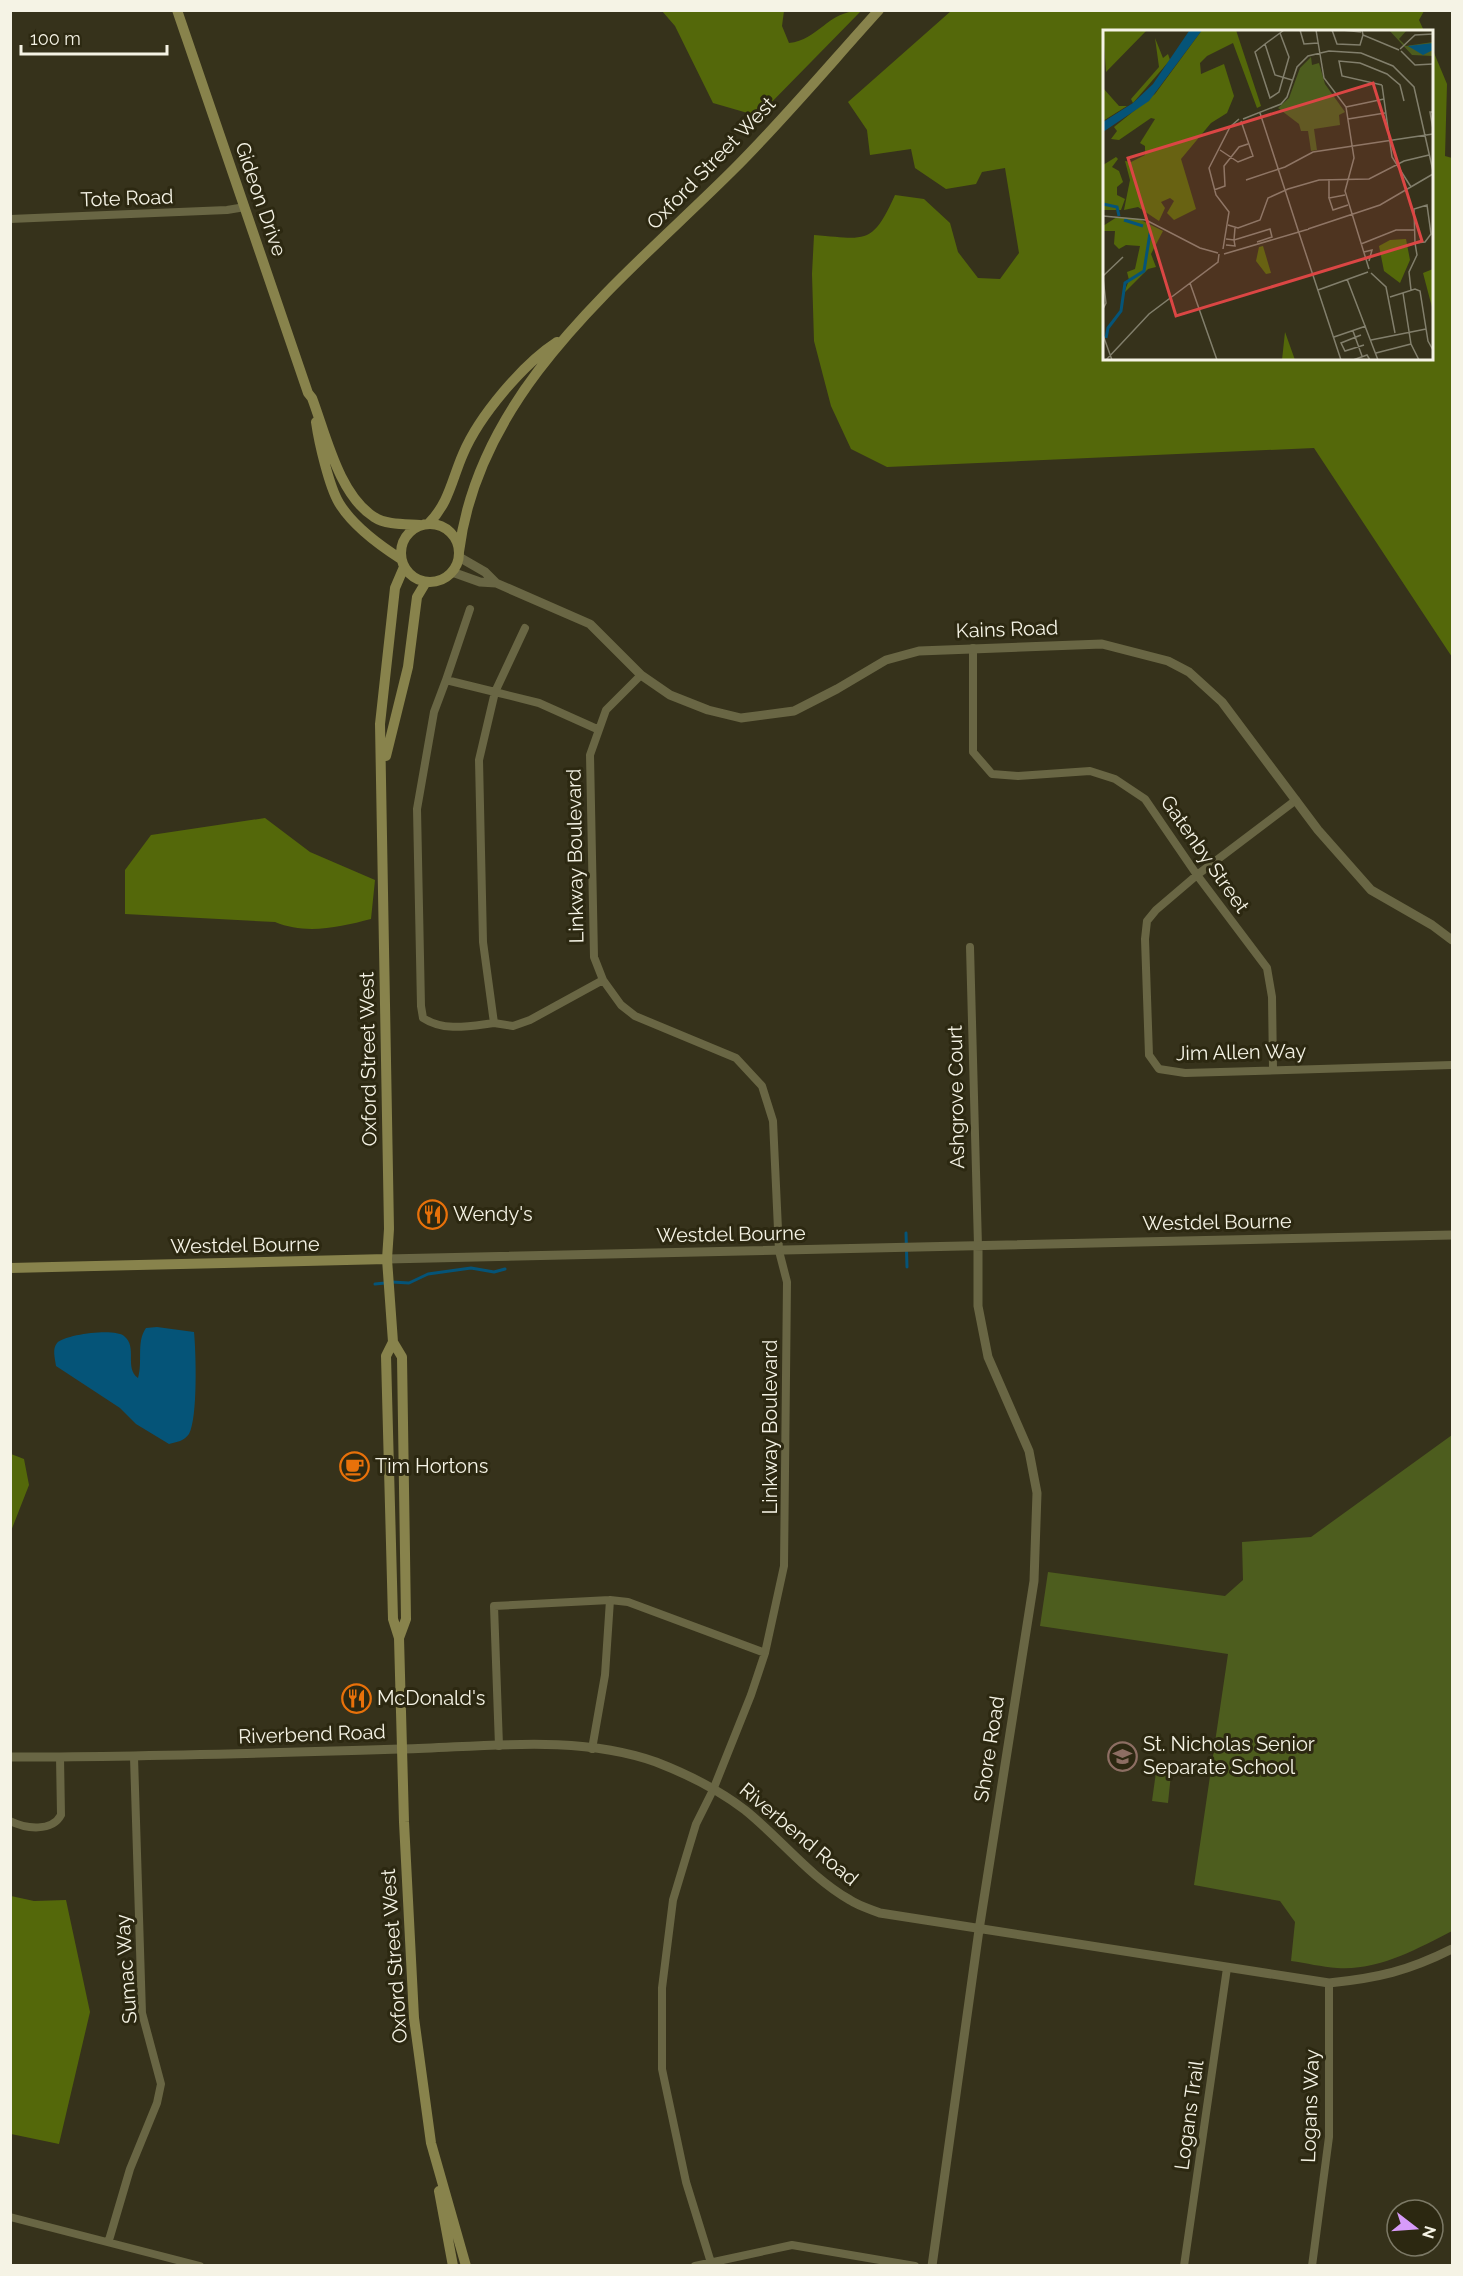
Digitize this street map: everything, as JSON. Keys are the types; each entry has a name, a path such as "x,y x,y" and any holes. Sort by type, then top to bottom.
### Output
{"main road":[{"name":"Gideon Drive","path":"177,10 308,393 312,398 347,491 374,518 388,523 424,524"},
{"name":"Oxford Street West","path":"459,555 464,516 489,450 529,382 565,336 737,166 879,10"},
{"name":"Oxford Street West","path":"424,524 442,510 463,453 478,425 543,351 565,336"},
{"name":"Gideon Drive","path":"312,398 319,442 338,503 364,532 403,563"},
{"path":"424,524 438,524 453,535 459,555 452,572 440,580 426,582 410,575 403,563 400,551 406,535 424,524"},
{"name":"Oxford Street West","path":"399,1638 406,1619 402,1357 393,1342 387,1259 380,724 395,588 403,563"},
{"name":"Oxford Street West","path":"382,774 396,708 408,667 417,597 426,582"},
{"name":"Westdel Bourne","path":"10,1268 387,1259"},
{"name":"Oxford Street West","path":"393,1342 386,1356 393,1619 399,1638 414,2018 431,2143 466,2265"},
{"path":"431,2143 453,2265"}],"street":[{"name":"Tote Road","path":"10,219 227,210 245,207"},
{"name":"Kains Road","path":"459,555 485,572 496,583"},
{"name":"Kains Road","path":"452,572 480,582 496,583 590,624 641,675 670,695 708,710 741,718 794,711 886,660 919,651 1102,644 1168,662 1189,672 1221,702 1296,800 1371,890 1432,925 1452,940"},
{"path":"470,609 434,712 417,809 423,1017 442,1027 494,1023 513,1026 530,1020 603,980"},
{"path":"494,1023 483,942 479,760 495,692 525,628"},
{"name":"Gatenby Street","path":"973,648 973,752 992,774 1018,776 1090,771 1115,779 1145,799 1197,875 1267,968 1272,997 1273,1068"},
{"name":"Linkway Boulevard","path":"641,675 606,710 597,729 590,755 594,957 603,980 621,1005 635,1016 736,1058 762,1086 773,1121 779,1251 787,1282 784,1566 765,1653 752,1695 713,1790 696,1824 673,1900 662,1989 662,2069 686,2182 712,2264"},
{"path":"446,680 539,703 597,729"},
{"name":"Jim Allen Way","path":"1296,800 1197,875 1156,910 1147,921 1144,939 1149,1055 1159,1069 1185,1072 1452,1065"},
{"name":"Ashgrove Court","path":"970,948 978,1246"},
{"name":"Westdel Bourne","path":"387,1259 1452,1235"},
{"name":"Shore Road","path":"932,2265 979,1930 1034,1581 1036,1494 1029,1451 988,1357 978,1306 978,1246"},
{"path":"592,1749 606,1666 610,1600"},
{"path":"499,1746 494,1606 610,1600 628,1602 765,1653"},
{"name":"Riverbend Road","path":"10,1757 134,1757 499,1746 592,1749 622,1753 653,1762 713,1790 746,1811 817,1876 850,1901 890,1915 1329,1983 1376,1978 1418,1966 1452,1948"},
{"path":"10,1821 27,1826 50,1826 57,1822 61,1815 60,1757"},
{"name":"Sumac Way","path":"109,2240 130,2169 157,2103 161,2084 142,2013 134,1757"},
{"name":"Logans Trail","path":"1184,2265 1227,1968"},
{"name":"Logans Way","path":"1312,2265 1329,2137 1329,1983"},
{"path":"10,2217 109,2240 200,2265"},
{"path":"695,2265 712,2264 792,2245 915,2265"}],"green space":[{"path":"662,11 784,11 782,26 789,43 808,37 840,15 861,11 758,116 713,103 675,26"},
{"path":"951,11 1424,11 1419,20 1424,30 1103,30 1103,360 1433,360 1433,50 1447,84 1445,156 1452,158 1452,657 1314,448 887,467 851,449 831,406 814,341 812,274 814,235 845,238 865,236 880,223 895,195 924,199 950,223 958,252 978,278 1000,279 1019,253 1005,168 982,172 976,184 946,189 915,168 911,149 870,155 867,130 848,102"},
{"path":"265,818 310,852 375,880 371,919 335,927 311,929 275,922 125,914 125,870 151,835"},
{"path":"1452,1435 1452,1931 1397,1957 1367,1966 1337,1968 1291,1961 1295,1922 1280,1901 1194,1885 1228,1654 1040,1626 1048,1572 1225,1596 1243,1580 1242,1542 1311,1537"},
{"path":"11,1454 24,1459 29,1485 11,1531"},
{"path":"1156,1772 1171,1774 1168,1803 1152,1801"},
{"path":"11,1896 34,1901 66,1900 90,2012 59,2144 11,2134"}],"water":[{"path":"157,1327 194,1332 196,1384 192,1426 185,1438 169,1444 136,1424 120,1408 56,1366 54,1351 57,1343 70,1337 90,1333 119,1334 128,1341 132,1369 138,1378 143,1333 146,1328"}],"waterway":[{"path":"906,1233 907,1267"},
{"path":"392,1282 409,1283 428,1274 471,1268 494,1272 505,1269"},
{"path":"375,1284 385,1283"}],"place":[{"name":"Wendy's","path":"432,1214"},
{"name":"Tim Hortons","path":"354,1466"},
{"name":"McDonald's","path":"356,1698"},
{"name":"St. Nicholas Senior Separate School","path":"1122,1756"}]}
